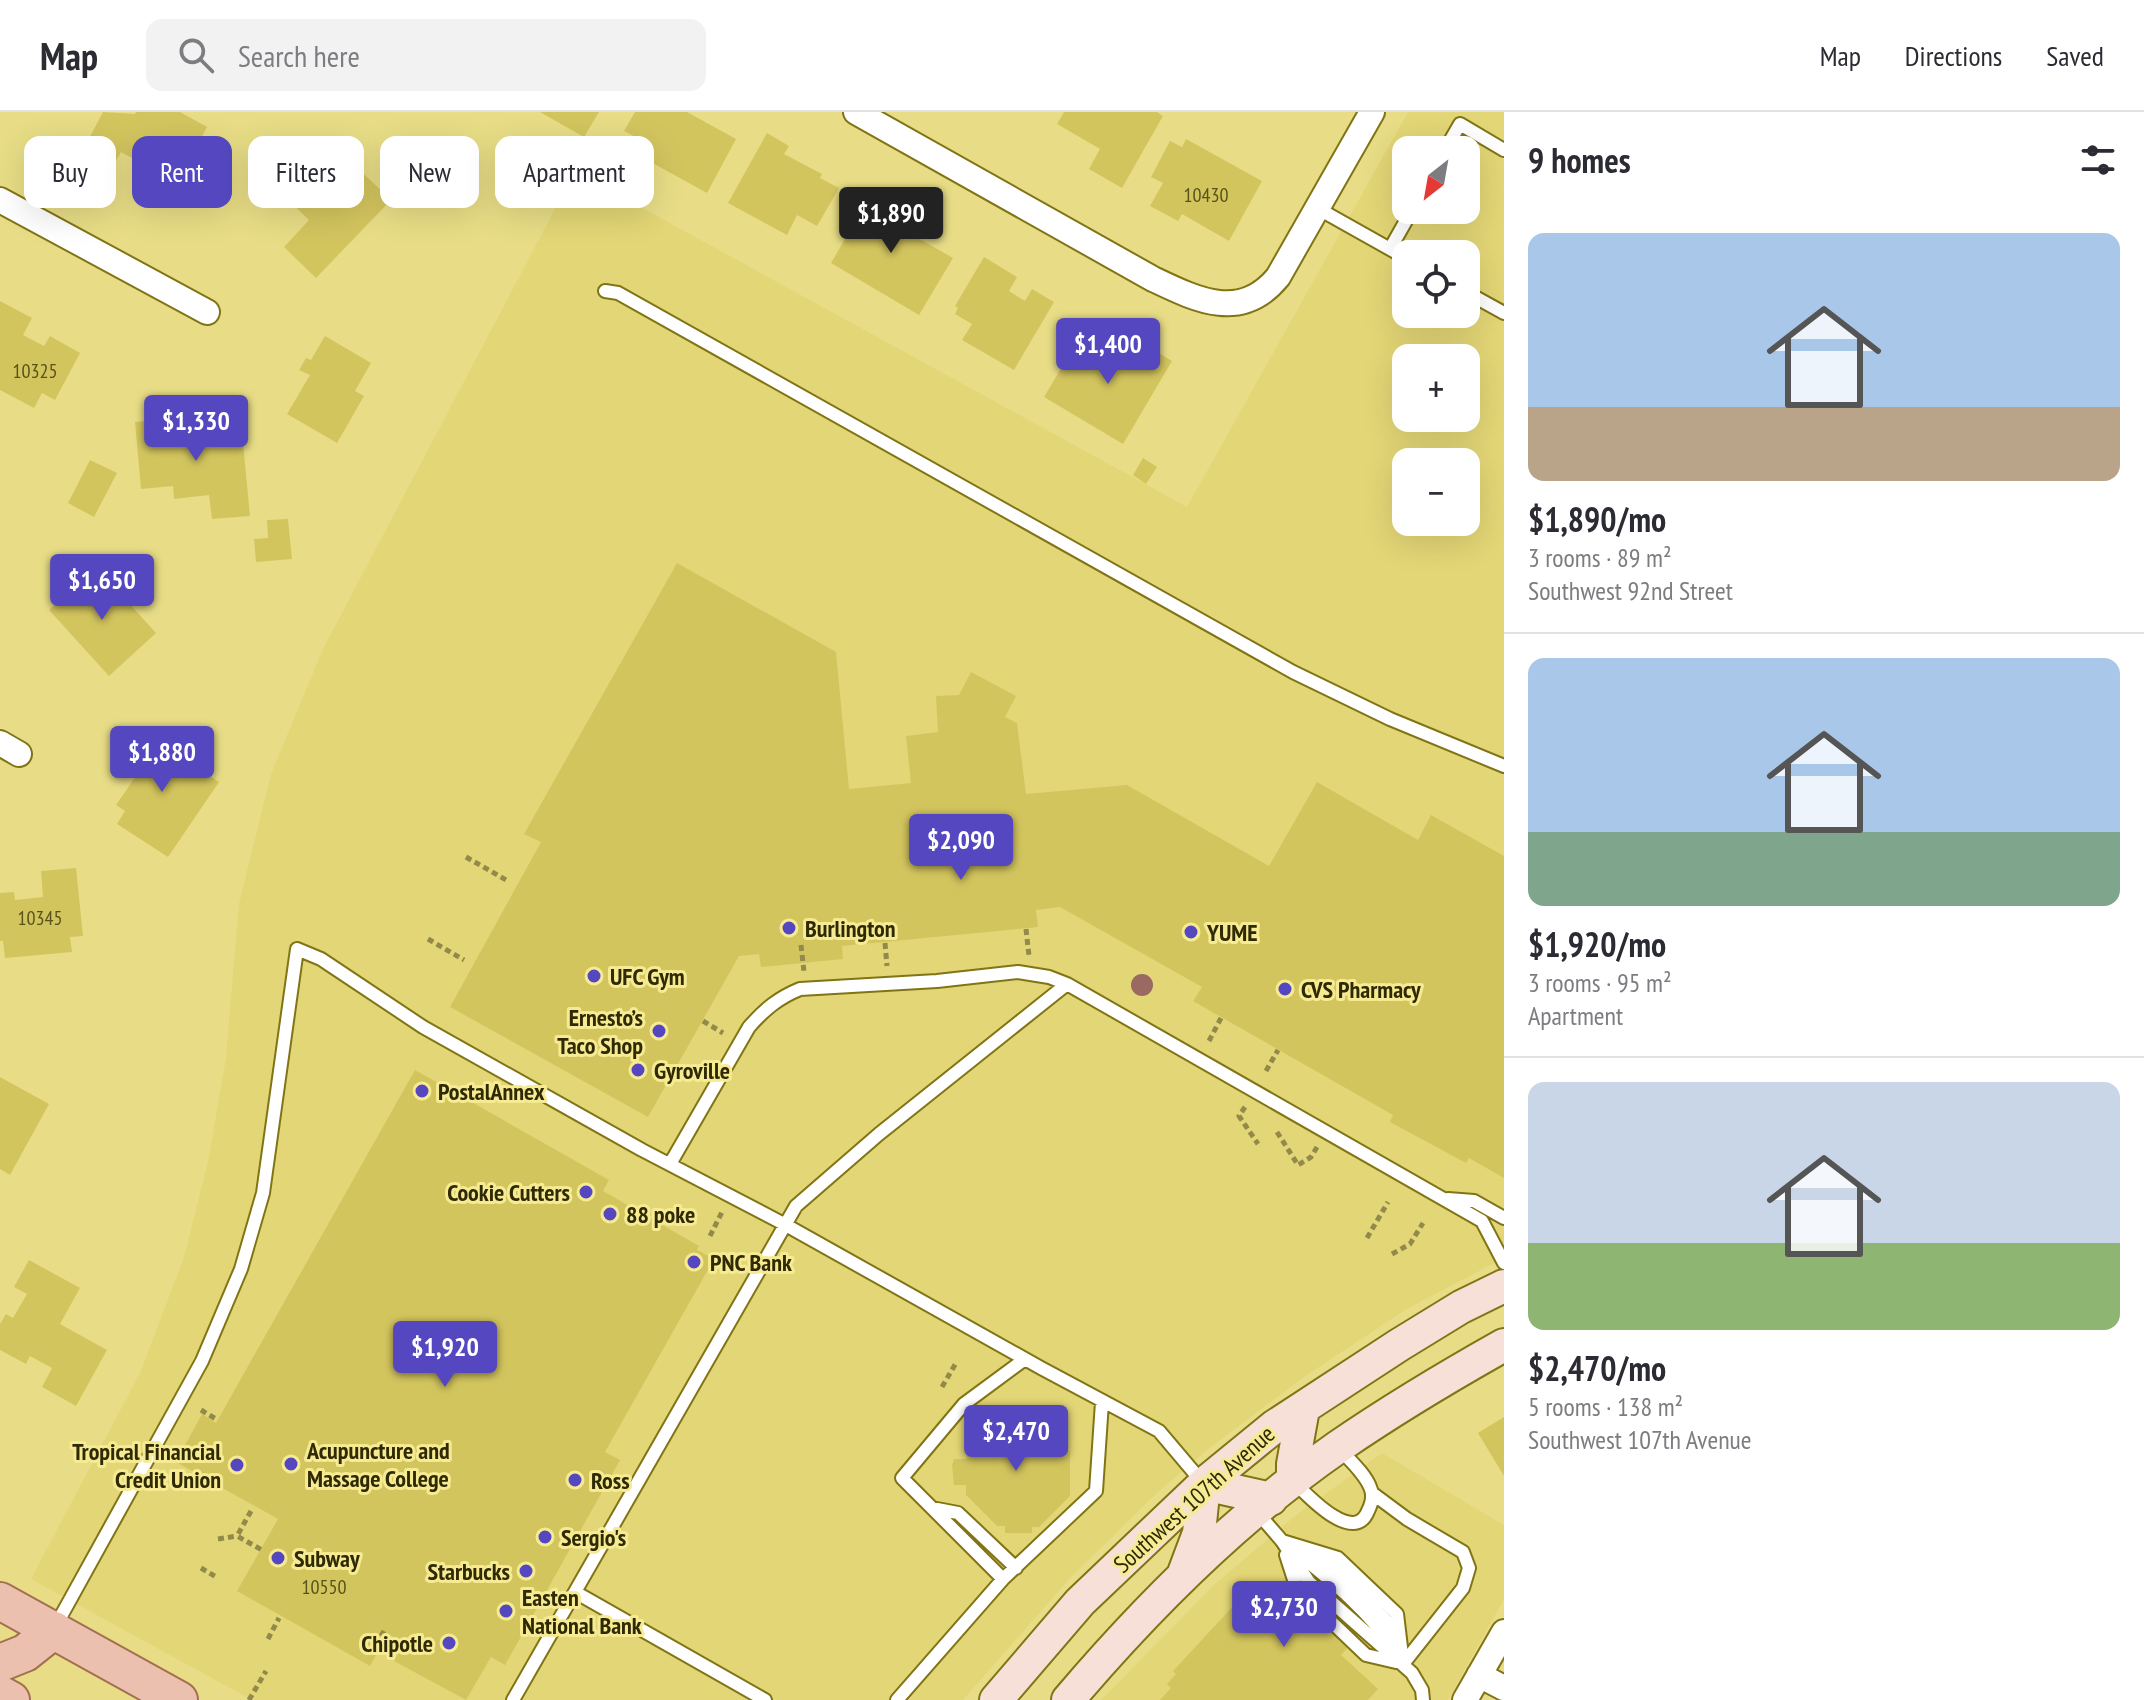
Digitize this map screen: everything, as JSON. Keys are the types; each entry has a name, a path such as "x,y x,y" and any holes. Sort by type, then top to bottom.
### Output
{"main road":[{"name":"Southwest 107th Avenue","path":"996,1700 1080,1602 1204,1484 1275,1426 1461,1307 1504,1286"},
{"name":"Southwest 107th Avenue","path":"1068,1700 1183,1576 1274,1497 1338,1447 1435,1383 1504,1345"},
{"path":"1183,1576 1199,1533 1204,1484 1274,1497 1293,1464 1303,1409"},
{"path":"0,1601 179,1700"},
{"path":"0,1663 25,1653 54,1630"},
{"path":"0,1694 11,1700"}],"street":[{"path":"856,112 1153,279 1206,302 1220,304 1245,301 1264,291 1278,277 1372,112"},
{"path":"0,200 207,312"},
{"path":"1465,1700 1504,1632"},
{"path":"1479,1675 1504,1688"}],"lane":[{"path":"1453,136 1460,124 1504,150"},
{"path":"1317,208 1390,249 1404,224"},
{"path":"605,291 618,293 1293,672 1390,719 1504,766"},
{"path":"1480,300 1504,313"},
{"path":"54,1630 206,1352 241,1269 263,1193 297,949 321,959 423,1027 1159,1431 1204,1484"},
{"path":"670,1164 749,1027 782,996 800,989 937,981 1018,972 1049,977 1067,984 1482,1221 1504,1263"},
{"path":"513,1700 784,1224 814,1188 1067,984"},
{"path":"1441,1198 1474,1201 1504,1218"},
{"path":"1003,1579 902,1478 964,1404 1025,1359"},
{"path":"897,1700 1003,1579 1096,1491 1102,1402"},
{"path":"1338,1447 1369,1483 1372,1493 1367,1516 1360,1522 1349,1523 1318,1507 1274,1497 1282,1541 1297,1589 1366,1655 1403,1664"},
{"path":"1372,1493 1407,1519 1463,1552 1469,1568 1463,1588 1403,1664"},
{"path":"935,1509 958,1513 1016,1568"},
{"path":"1282,1541 1320,1572 1384,1634 1418,1681 1423,1700"},
{"path":"1282,1541 1338,1558 1397,1614 1403,1664"},
{"path":"575,1592 765,1700"}],"path":[{"path":"466,857 508,881"},
{"path":"1026,929 1029,953"},
{"path":"428,939 464,960"},
{"path":"885,943 887,967"},
{"path":"801,945 805,976"},
{"path":"1210,1039 1221,1018"},
{"path":"703,1021 725,1034"},
{"path":"1266,1071 1278,1050"},
{"path":"1241,1114 1239,1116 1258,1144"},
{"path":"1277,1132 1298,1165 1311,1157 1318,1147"},
{"path":"1367,1238 1388,1202"},
{"path":"710,1236 721,1213"},
{"path":"1392,1254 1410,1244 1423,1223"},
{"path":"942,1387 956,1363"},
{"path":"201,1410 216,1419"},
{"path":"237,1536 251,1511"},
{"path":"218,1539 237,1536 262,1550"},
{"path":"201,1568 218,1578"},
{"path":"268,1639 279,1618"},
{"path":"249,1700 266,1671"}],"shaded area":[{"path":"1408,112 1504,112 1504,1258 1405,1310 1304,1377 1207,1450 1156,1494 1071,1577 963,1700 252,1700 31,1579 140,1373 184,1257 209,1157 226,1057 239,904 271,774 323,649 555,208 642,208 1187,507 1392,141 1392,224 1480,224 1480,136 1395,136"},
{"path":"1382,1453 1504,1525 1504,1599 1448,1700 1101,1700 1216,1583 1295,1516"}],"building":[{"path":"103,112 180,112 207,127 202,136 132,136 132,158 121,152 116,161 116,136 90,136"},
{"path":"540,112 599,112 582,136"},
{"path":"635,112 687,112 736,139 707,193 654,164 654,136 634,136 624,131"},
{"path":"1064,112 1157,112 1163,116 1122,188 1089,169 1100,149 1057,124"},
{"path":"767,133 789,146 784,154 822,174 820,178 839,188 817,226 797,215 787,235 728,203"},
{"path":"1186,139 1262,181 1229,241 1182,214 1178,221 1150,206 1163,183 1151,177 1170,141 1182,147"},
{"path":"364,174 380,189 380,208 383,208 316,278 284,247 309,220 297,208 364,208"},
{"path":"875,188 908,207 897,226 953,258 919,315 831,263"},
{"path":"984,257 1017,277 1009,291 1025,301 1032,289 1054,302 1014,370 962,340 972,324 955,314 958,308 955,306"},
{"path":"0,301 32,318 23,335 44,346 50,336 80,353 55,400 42,393 34,408 0,390"},
{"path":"1081,335 1126,362 1139,341 1172,361 1123,444 1044,397"},
{"path":"325,336 371,363 355,391 364,396 337,443 287,414 310,375 299,370 306,358 311,360"},
{"path":"176,419 177,428 241,422 250,516 212,519 209,495 174,499 173,486 141,489 135,422"},
{"path":"1143,458 1157,467 1146,484 1133,475"},
{"path":"90,460 117,473 94,517 68,503"},
{"path":"288,519 292,559 256,562 254,539 268,538 267,520"},
{"path":"677,563 836,652 849,789 911,783 906,736 938,732 936,696 959,695 971,672 1016,696 1005,717 1017,723 1026,794 1127,785 1269,866 1317,782 1418,840 1431,815 1504,856 1504,1178 1469,1158 1466,1163 1390,1122 1393,1115 1193,1001 1202,987 1060,907 1036,910 1038,927 842,946 843,959 761,967 759,954 739,956 648,1117 450,1007 541,842 524,834"},
{"path":"96,567 156,633 109,676 49,610"},
{"path":"139,728 219,782 168,857 117,824 125,811 116,805 136,776 124,769 134,755 125,749"},
{"path":"76,868 83,936 70,937 72,952 5,958 3,941 0,941 0,893 14,892 15,900 43,897 41,871"},
{"path":"415,1070 609,1180 603,1191 699,1246 697,1250 714,1259 605,1452 620,1460 505,1665 491,1657 466,1700 394,1661 404,1643 388,1634 370,1666 237,1591 278,1519 176,1462 202,1414 216,1423"},
{"path":"0,1077 49,1104 10,1175 0,1169"},
{"path":"29,1260 80,1288 60,1324 107,1350 76,1406 42,1387 52,1368 30,1356 26,1364 0,1350 0,1324 6,1314 13,1318 27,1294 14,1287"},
{"path":"1029,1405 1029,1423 1042,1423 1070,1452 1070,1496 1039,1527 1032,1527 1032,1533 1005,1533 1005,1526 997,1526 966,1495 966,1485 954,1485 952,1465 954,1459 967,1459 966,1453 997,1422 1006,1423 1006,1406"},
{"path":"1504,1417 1504,1476 1478,1433"},
{"path":"1354,1565 1392,1600 1341,1655 1378,1689 1368,1700 1160,1700 1171,1688 1167,1684 1176,1674 1173,1671 1236,1603 1245,1611 1268,1586 1304,1619"}],"place":[{"name":"Burlington","path":"789,928"},
{"name":"YUME","path":"1191,932"},
{"name":"UFC Gym","path":"594,976"},
{"name":"CVS Pharmacy","path":"1285,989"},
{"name":"Ernesto’s Taco Shop","path":"659,1031"},
{"name":"Gyroville","path":"638,1070"},
{"name":"PostalAnnex","path":"422,1091"},
{"name":"Cookie Cutters","path":"586,1192"},
{"name":"88 poke","path":"610,1214"},
{"name":"PNC Bank","path":"694,1262"},
{"name":"Acupuncture and Massage College","path":"291,1464"},
{"name":"Tropical Financial Credit Union","path":"237,1465"},
{"name":"Ross","path":"575,1480"},
{"name":"Sergio's","path":"545,1537"},
{"name":"Subway","path":"278,1558"},
{"name":"Starbucks","path":"526,1571"},
{"name":"Easten National Bank","path":"506,1611"},
{"name":"Chipotle","path":"449,1643"}]}
